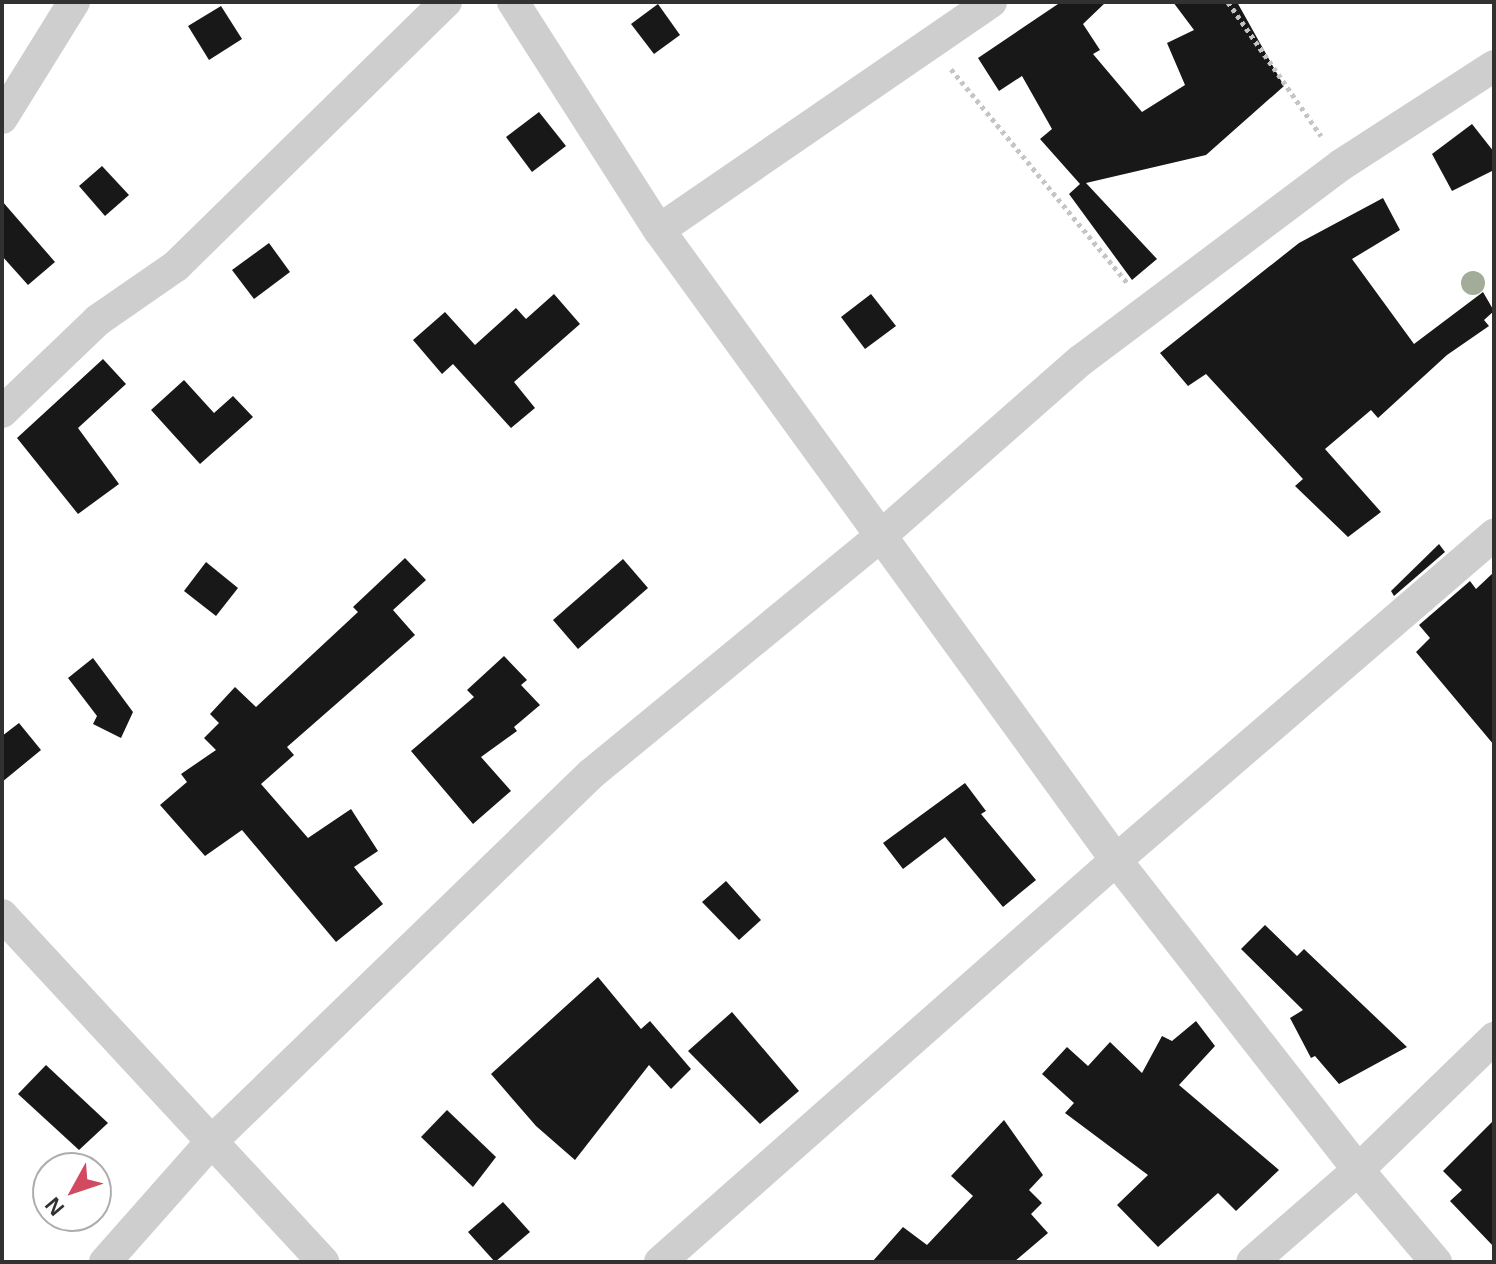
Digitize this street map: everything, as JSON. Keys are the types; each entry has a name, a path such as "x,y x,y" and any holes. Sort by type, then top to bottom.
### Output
{"street":[{"path":"2,118 74,2"},
{"path":"2,412 98,320 176,266 446,2"},
{"path":"513,2 659,230 883,534 1116,860 1358,1170 1436,1262"},
{"path":"659,230 991,2"},
{"path":"105,1262 211,1142 591,774 883,534 1080,361 1341,165 1494,66"},
{"path":"660,1262 1116,860 1494,535"},
{"path":"2,915 323,1262"},
{"path":"1252,1262 1358,1170 1494,1038"}],"path":[{"path":"1228,2 1341,165"},
{"path":"930,44 1149,309"}],"building":[{"path":"1061,2 1106,2 1083,24 1100,50 1093,54 1142,112 1185,85 1167,43 1194,30 1173,2 1237,2 1284,86 1206,155 1086,183 1157,259 1132,280 1069,194 1080,184 1040,139 1052,129 1022,76 999,91 978,58"},
{"path":"658,4 680,35 654,54 631,24"},
{"path":"221,6 242,39 209,60 188,26"},
{"path":"539,112 566,146 532,172 506,137"},
{"path":"1472,124 1494,152 1494,170 1452,191 1432,154"},
{"path":"102,166 129,195 105,216 79,186"},
{"path":"1383,198 1400,230 1352,259 1414,344 1483,292 1494,311 1484,320 1489,326 1447,355 1378,418 1371,410 1325,449 1381,512 1348,537 1295,486 1303,479 1206,374 1188,386 1160,353 1299,243"},
{"path":"2,201 55,262 28,285 2,256"},
{"path":"269,243 290,272 254,299 232,270"},
{"path":"554,294 580,324 514,382 535,408 511,428 453,364 442,374 413,340 445,312 475,345 516,308 526,319"},
{"path":"871,294 896,326 865,349 841,317"},
{"path":"103,359 126,384 78,428 119,484 78,514 17,438"},
{"path":"184,380 214,413 233,396 253,417 200,464 151,410"},
{"path":"1439,544 1445,552 1394,596 1391,591"},
{"path":"405,558 426,580 393,610 415,635 287,747 294,755 261,784 308,838 351,809 378,851 354,867 383,904 336,942 242,830 205,856 160,805 187,782 181,774 216,750 204,738 219,723 210,714 235,687 256,707 358,612 353,607"},
{"path":"623,559 648,588 578,649 553,620"},
{"path":"206,562 238,588 216,616 184,591"},
{"path":"1494,572 1494,745 1416,652 1430,638 1419,625 1470,581 1476,589"},
{"path":"504,656 527,680 521,685 540,705 514,727 517,731 481,757 511,791 473,824 411,751 474,697 467,690"},
{"path":"93,658 133,712 121,738 93,724 97,716 68,678"},
{"path":"19,723 41,750 2,782 2,736"},
{"path":"965,783 986,811 981,814 1036,880 1003,907 945,837 903,869 883,843"},
{"path":"726,881 761,920 739,940 702,902"},
{"path":"1265,925 1297,956 1304,949 1407,1047 1339,1084 1315,1056 1311,1058 1290,1018 1303,1010 1241,949"},
{"path":"598,977 641,1029 650,1021 691,1069 671,1089 649,1065 575,1160 536,1126 491,1074"},
{"path":"732,1012 799,1091 760,1124 688,1051"},
{"path":"1196,1021 1215,1046 1179,1085 1279,1170 1236,1211 1218,1193 1158,1247 1117,1205 1148,1175 1065,1113 1074,1103 1042,1074 1067,1047 1088,1066 1110,1042 1142,1073 1162,1036 1172,1041"},
{"path":"46,1065 108,1123 79,1150 18,1094"},
{"path":"447,1110 496,1157 473,1187 421,1137"},
{"path":"1004,1120 1043,1175 1029,1190 1042,1203 1031,1214 1048,1233 1014,1262 872,1262 903,1227 927,1245 973,1196 951,1176"},
{"path":"1494,1120 1494,1247 1450,1201 1462,1190 1443,1171"},
{"path":"503,1202 530,1232 495,1262 468,1232"}]}
